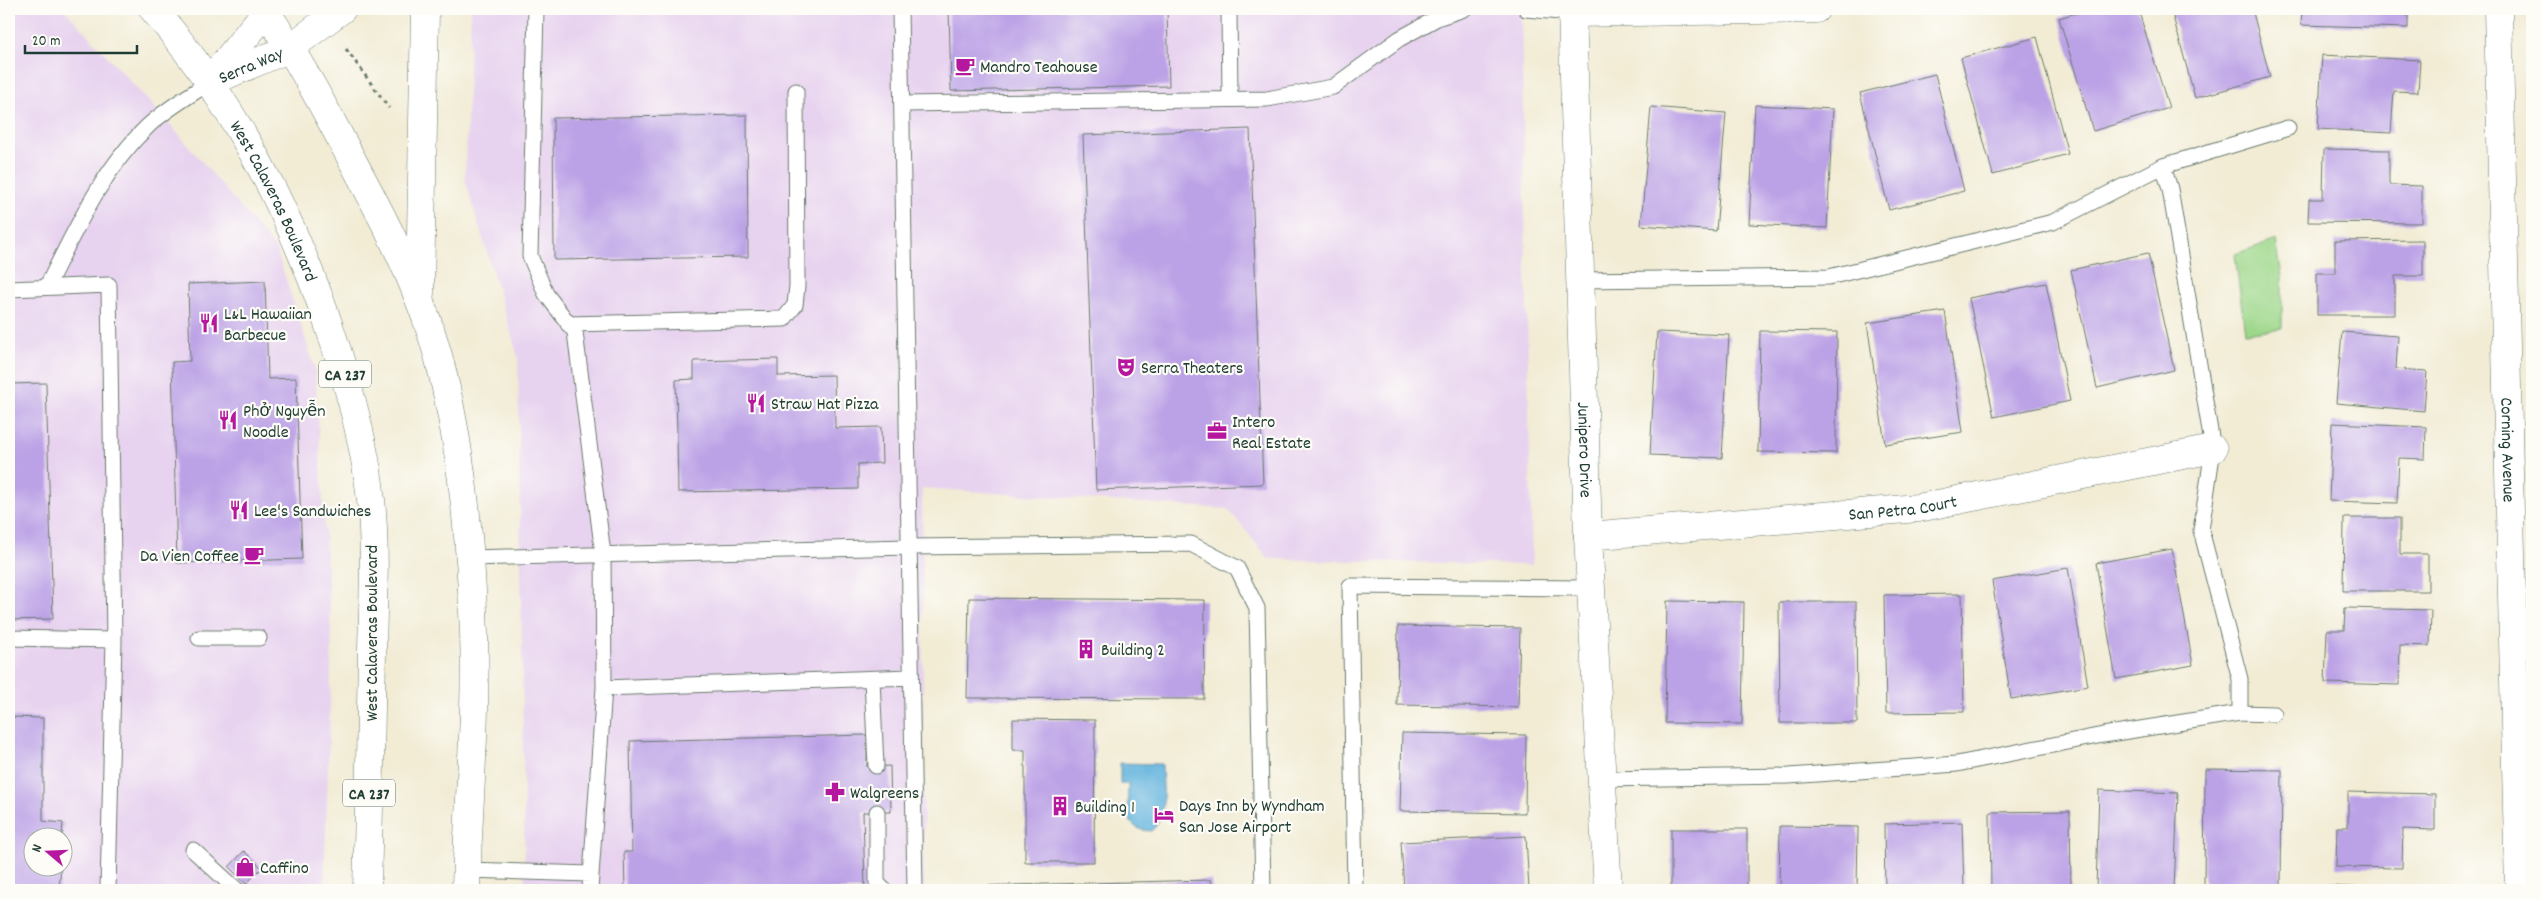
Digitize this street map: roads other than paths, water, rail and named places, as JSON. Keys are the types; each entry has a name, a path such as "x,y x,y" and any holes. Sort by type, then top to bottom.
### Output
{"main road":[{"name":"West Calaveras Boulevard","path":"153,9 179,39 210,82 242,133 283,207 305,258 346,374 371,500 374,579 367,890"},
{"name":"Serra Way","path":"210,82 266,9"},
{"path":"266,9 290,48 372,197 420,300 442,370 456,443 470,558 474,637 466,880"},
{"name":"Serra Way","path":"210,82 290,48 342,9"},
{"path":"420,300 425,9"},
{"path":"1572,11 1816,9"},
{"name":"Corning Avenue","path":"2498,9 2519,890"},
{"name":"Junipero Drive","path":"1572,11 1588,536 1608,890"},
{"name":"San Petra Court","path":"1588,536 1918,508 2214,449"}],"lane":[{"path":"536,9 530,256 546,294 575,332 603,554 604,688 590,890"},
{"path":"900,9 915,890"},
{"path":"1229,9 1230,99"},
{"path":"902,104 1267,99 1333,87 1399,39 1437,18 1464,9"},
{"path":"1526,9 1572,11"},
{"path":"46,286 95,192 130,147 148,126 210,82"},
{"path":"568,324 784,319 795,305 797,286 796,91"},
{"path":"1580,280 1829,277 2054,222 2164,166 2288,128"},
{"path":"2164,166 2170,189 2214,449 2201,530 2240,679 2240,713"},
{"path":"9,289 46,286 110,285 114,640 108,890"},
{"path":"470,558 909,547 1191,544 1237,568 1257,608 1263,890"},
{"path":"1355,890 1350,586 1591,588"},
{"path":"9,638 114,640"},
{"path":"200,638 259,638"},
{"path":"604,688 911,677"},
{"path":"872,679 876,766"},
{"path":"1602,779 1789,776 1956,764 2102,735 2240,713 2274,714"},
{"path":"877,812 877,883 884,890"},
{"path":"193,850 236,890"},
{"path":"466,880 590,874"}],"water":[{"path":"1120,763 1162,764 1162,809 1157,825 1151,831 1142,830 1131,822 1128,809 1128,784 1120,784"}],"place":[{"name":"Mandro Teahouse","path":"965,66"},
{"name":"L&L Hawaiian Barbecue","path":"209,323"},
{"name":"Serra Theaters","path":"1126,367"},
{"name":"Straw Hat Pizza","path":"756,403"},
{"name":"Phở Nguyễn Noodle","path":"228,420"},
{"name":"Intero Real Estate","path":"1217,431"},
{"name":"Lee's Sandwiches","path":"239,510"},
{"name":"Da Vien Coffee","path":"254,555"},
{"name":"Building 2","path":"1086,649"},
{"name":"Walgreens","path":"835,792"},
{"name":"Building 1","path":"1060,806"},
{"name":"Days Inn by Wyndham San Jose Airport","path":"1164,815"},
{"name":"Caffino","path":"245,867"}]}
